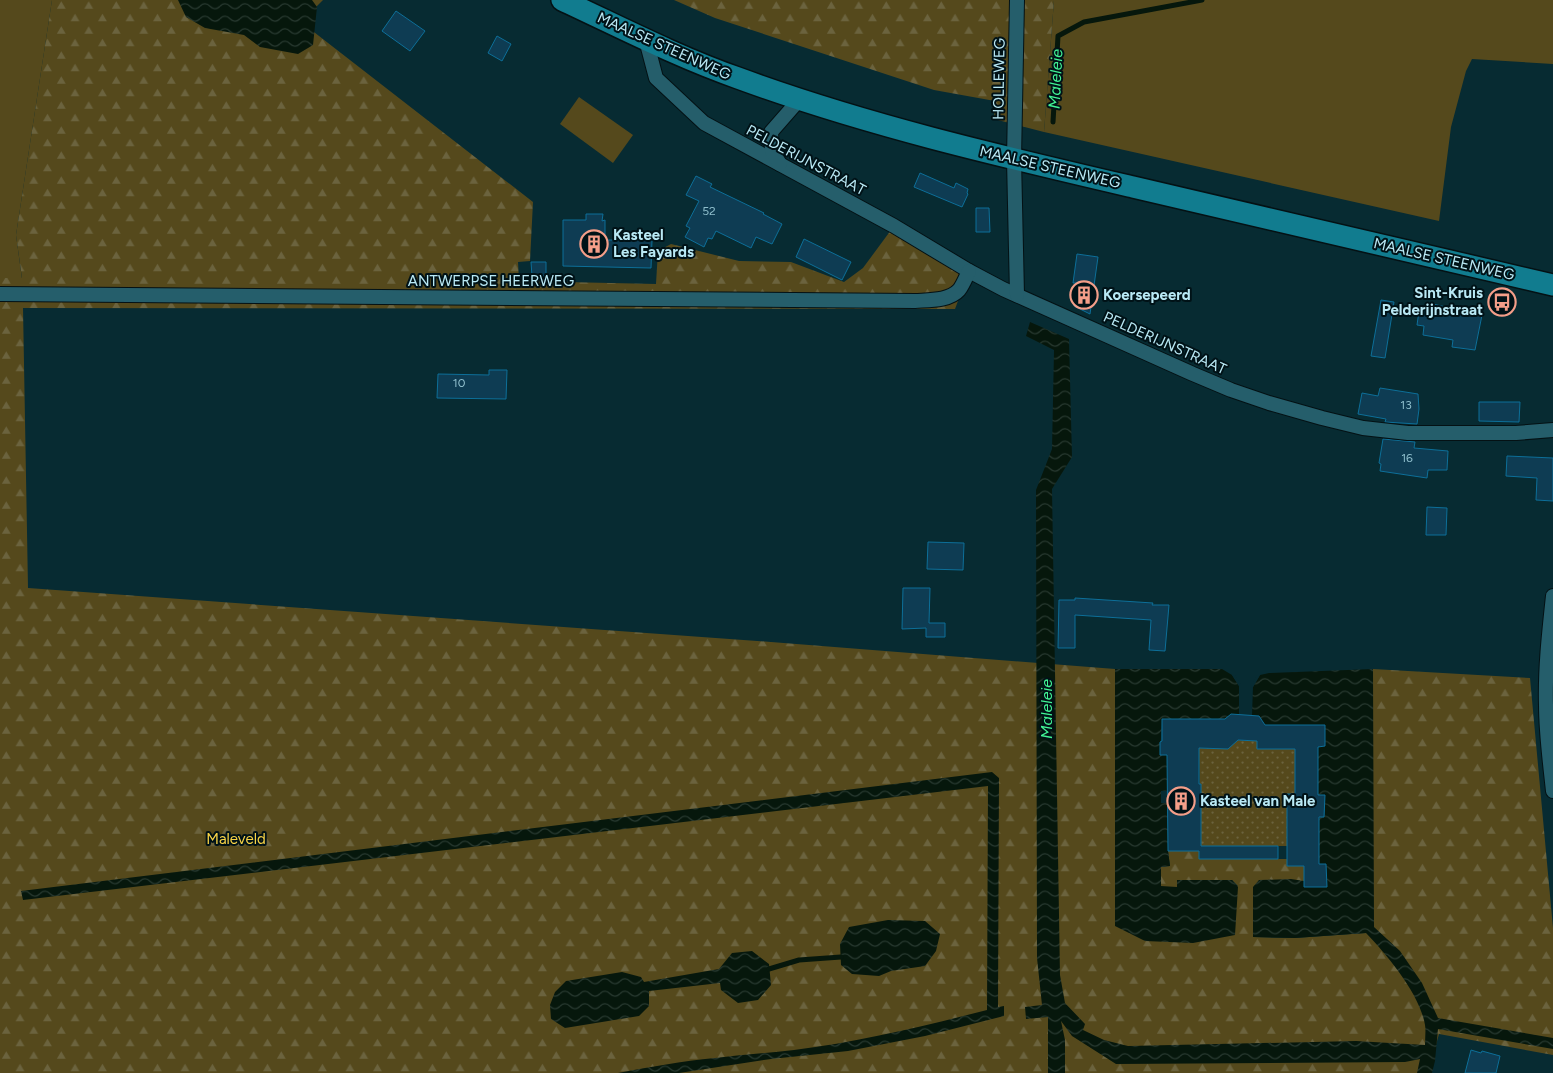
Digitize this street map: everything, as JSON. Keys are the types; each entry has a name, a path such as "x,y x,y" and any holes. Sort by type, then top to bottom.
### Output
{"main road":[{"name":"MAALSE STEENWEG","path":"562,0 646,40 734,77 799,100 874,123 1014,159 1553,285"}],"street":[{"name":"HOLLEWEG","path":"1017,0 1014,159 1017,294"},
{"name":"PELDERIJNSTRAAT","path":"646,40 656,78 704,123 894,226 969,271 1231,390 1269,403 1363,428 1408,433 1516,433 1553,430"},
{"path":"781,165 772,150 772,132 799,100"},
{"name":"ANTWERPSE HEERWEG","path":"0,294 915,301 937,300 948,296 958,290 969,271"},
{"path":"1553,596 1545,686 1547,733 1553,791"}],"green space":[{"path":"0,0 52,0 16,235 22,279 0,278"},
{"name":"Maleveld","path":"52,0 323,0 301,22 533,202 530,261 518,262 519,281 656,284 658,251 671,244 739,261 791,262 844,282 863,268 894,226 969,271 955,309 23,308 28,588 1115,669 1115,926 1238,886 1232,880 1177,880 1177,887 1161,887 1161,867 1170,866 1168,851 1199,851 1199,859 1287,859 1288,866 1304,866 1304,881 1259,880 1253,937 1295,938 1366,933 1373,926 1373,669 1530,678 1553,928 1553,1055 1439,1034 1428,1073 0,1073 0,278 22,278 16,235"},
{"path":"674,0 1054,0 1044,132 994,119 995,101 934,90 715,18"},
{"path":"1054,0 1553,0 1553,64 1472,59 1466,71 1451,127 1439,221 1044,132"},
{"path":"579,97 633,135 613,163 560,124"},
{"path":"1236,740 1257,741 1257,749 1295,749 1295,794 1286,795 1286,798 1288,798 1287,846 1201,846 1199,748"}],"water":[{"path":"178,0 312,0 317,7 313,45 298,54 260,47 244,35 205,28 186,17"},
{"path":"1030,322 1069,339 1072,457 1052,489 1060,975 1065,1003 1085,1024 1083,1030 1104,1040 1128,1046 1356,1041 1425,1045 1425,1025 1417,1001 1393,964 1366,933 1295,938 1253,937 1253,887 1259,880 1291,879 1304,881 1304,887 1327,887 1326,865 1319,864 1319,817 1325,816 1325,795 1318,795 1318,747 1325,746 1325,725 1260,725 1229,719 1162,719 1160,754 1167,755 1168,791 1161,791 1161,803 1168,803 1168,851 1170,866 1161,867 1161,886 1177,887 1177,880 1232,880 1238,887 1235,935 1193,943 1145,941 1115,926 1115,669 1222,669 1232,675 1239,686 1253,687 1260,675 1269,673 1373,669 1374,927 1400,951 1422,983 1438,1018 1553,1038 1553,1049 1438,1029 1432,1073 1417,1073 1420,1059 1405,1062 1116,1064 1072,1036 1061,1021 1065,1040 1065,1073 1048,1073 1048,1017 1026,1019 1025,1007 1042,1005 1037,958 1036,490 1052,449 1054,350 1026,336"},
{"path":"992,772 999,778 998,1007 1004,1006 1004,1016 925,1036 848,1051 771,1059 679,1073 618,1073 690,1061 843,1043 987,1010 988,786 23,900 21,891"},
{"path":"888,920 925,921 940,934 936,951 925,966 891,971 879,976 852,974 841,965 840,944 849,927"},
{"path":"752,951 769,964 771,985 758,1000 738,1003 721,990 720,983 649,991 649,1006 639,1016 565,1028 551,1019 550,1005 555,992 566,981 622,972 641,977 644,982 719,969 732,953"}],"pier":[{"path":"1232,675 1235,675 1241,684 1252,684 1257,675 1260,675 1253,687 1252,716 1239,716 1239,686"}],"building":[{"path":"396,11 425,31 410,51 382,31"},
{"path":"497,36 511,44 502,61 488,53"},
{"path":"920,173 954,188 956,183 968,189 968,194 962,207 914,187"},
{"path":"696,176 712,184 710,187 764,213 782,224 772,244 756,237 751,248 716,231 712,239 708,238 704,247 685,237 690,228 686,226 699,201 686,195"},
{"path":"976,208 989,208 990,232 976,232"},
{"name":"Kasteel Les Fayards","path":"586,214 603,214 602,221 605,220 605,240 652,240 651,268 563,266 563,220 586,220"},
{"path":"804,239 851,262 842,280 796,257"},
{"name":"Koersepeerd","path":"1077,254 1098,257 1090,314 1074,306 1077,283 1073,283"},
{"path":"531,262 546,262 546,276 532,276"},
{"path":"1381,300 1394,302 1385,358 1371,356"},
{"path":"1428,303 1482,315 1475,350 1452,347 1453,340 1423,335 1424,326 1417,325 1419,311 1426,312"},
{"path":"489,370 507,370 506,399 437,398 438,374 489,375"},
{"path":"1380,388 1418,394 1417,424 1385,422 1386,419 1358,414 1362,393 1378,396"},
{"path":"1479,402 1520,402 1519,422 1479,421"},
{"path":"1383,439 1415,442 1414,448 1448,451 1447,470 1428,470 1427,478 1380,471 1381,464 1379,463"},
{"path":"1507,456 1553,458 1553,501 1536,500 1537,478 1506,476"},
{"path":"1427,507 1447,508 1446,535 1426,535"},
{"path":"928,542 964,543 963,570 927,569"},
{"path":"903,588 930,588 929,623 945,623 945,637 926,637 926,628 902,629"},
{"path":"1075,598 1169,605 1165,651 1149,650 1151,620 1075,615 1075,648 1058,648 1059,600 1075,600"},
{"name":"Kasteel van Male","path":"1231,714 1259,716 1265,725 1325,725 1325,746 1318,747 1318,795 1325,795 1324,817 1319,817 1319,864 1326,864 1327,887 1304,887 1304,866 1287,866 1287,794 1295,794 1295,749 1257,749 1257,741 1238,740 1228,749 1199,748 1201,846 1278,846 1278,859 1199,859 1199,851 1168,851 1167,755 1160,755 1162,719 1225,719"},
{"path":"1471,1050 1500,1056 1496,1073 1465,1073"}],"waterway":[{"name":"Maleleie","path":"1053,122 1058,36 1084,22 1202,0"},
{"path":"769,969 799,960 841,957"}],"place":[{"name":"Kasteel Les Fayards","path":"594,244"},
{"name":"Koersepeerd","path":"1084,295"},
{"name":"Sint-Kruis Pelderijnstraat","path":"1502,302"},
{"name":"Kasteel van Male","path":"1181,801"}]}
